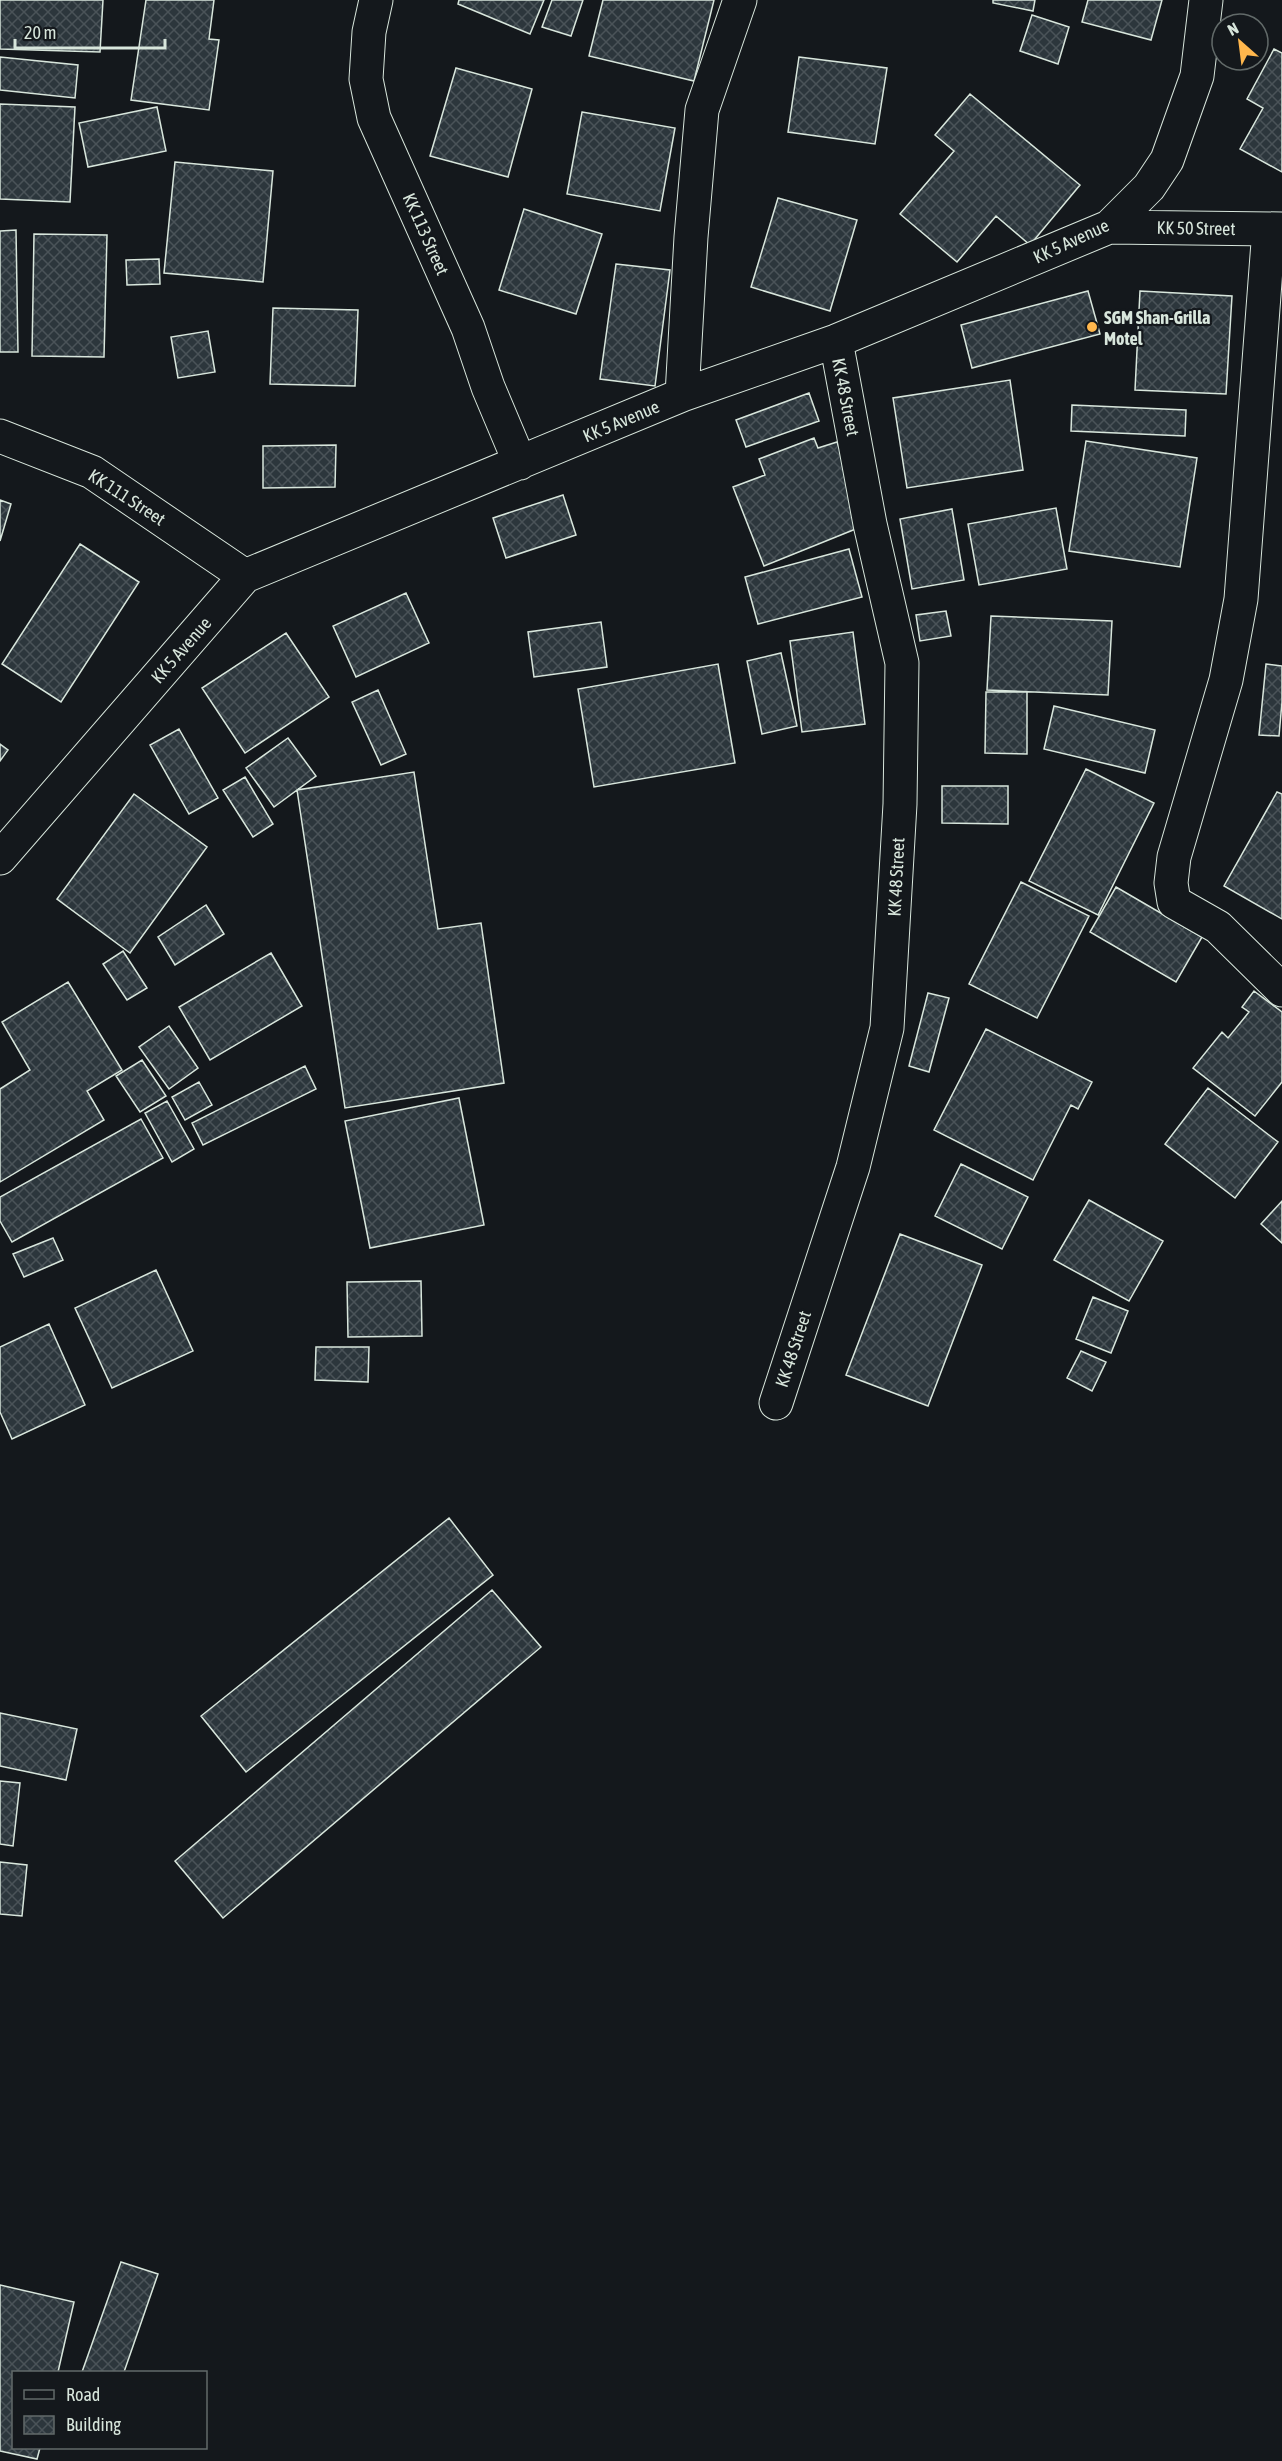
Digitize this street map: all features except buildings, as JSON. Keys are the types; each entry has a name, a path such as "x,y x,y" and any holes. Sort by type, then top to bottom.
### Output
{"street":[{"name":"KK 113 Street","path":"376,0 369,32 366,79 374,118 468,328 488,387 520,463"},
{"path":"682,395 691,237 702,110 740,0"},
{"name":"KK 5 Avenue","path":"0,858 245,576 682,395 836,341 1109,227 1149,187 1167,160 1197,76 1206,0"},
{"name":"KK 50 Street","path":"1109,227 1276,230"},
{"path":"1276,230 1241,599 1226,681 1174,857 1171,883 1174,902 1218,927 1282,990"},
{"name":"KK 48 Street","path":"776,1403 853,1167 887,1028 900,804 902,663 870,524 836,341"},
{"name":"KK 111 Street","path":"0,436 92,472 245,576"}],"place":[{"name":"SGM Shan-Grilla Motel","path":"1092,327"}]}
